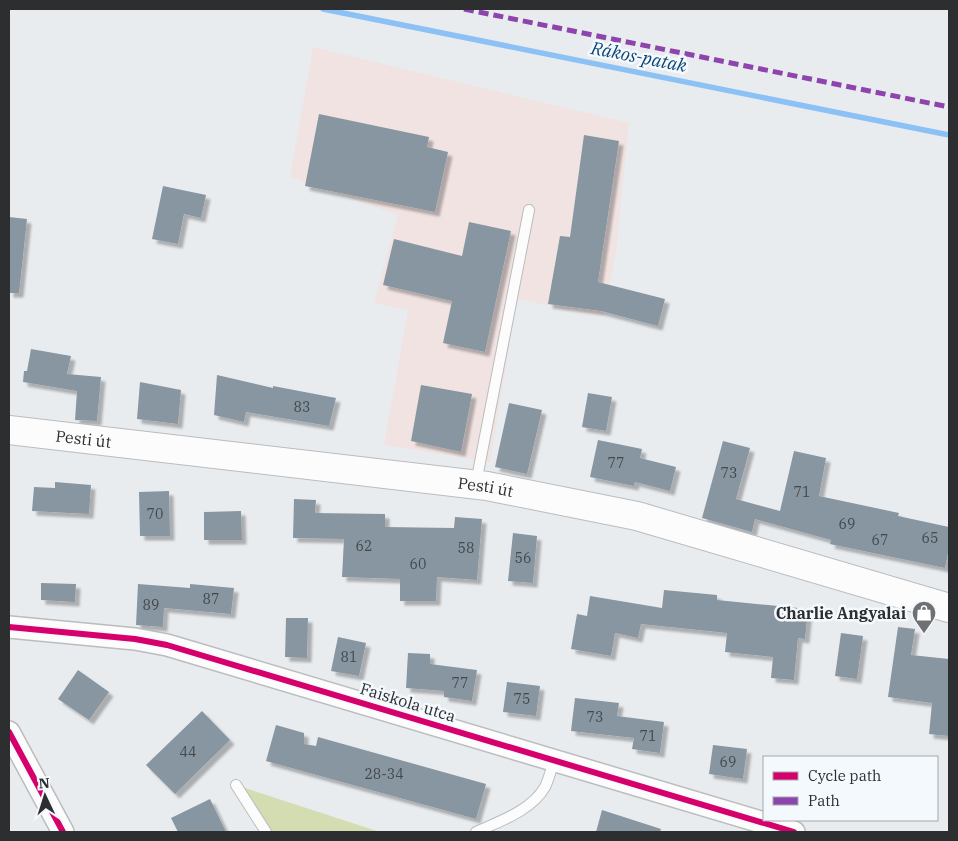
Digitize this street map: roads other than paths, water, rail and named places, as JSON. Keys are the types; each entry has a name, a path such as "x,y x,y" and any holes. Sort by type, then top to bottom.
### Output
{"main road":[{"name":"Pesti út","path":"9,430 476,484 637,516 949,608"}],"street":[{"name":"Faiskola utca","path":"9,627 136,639 167,645 554,761 759,828 794,832"},
{"path":"9,732 63,832"}],"lane":[{"path":"476,484 529,210"},
{"path":"476,832 524,808 539,795 546,786 554,761"},
{"path":"236,785 266,832"}],"waterway":[{"name":"Rákos-patak","path":"323,9 949,135"}],"place":[{"name":"Charlie Angyalai","path":"924,634"}]}
